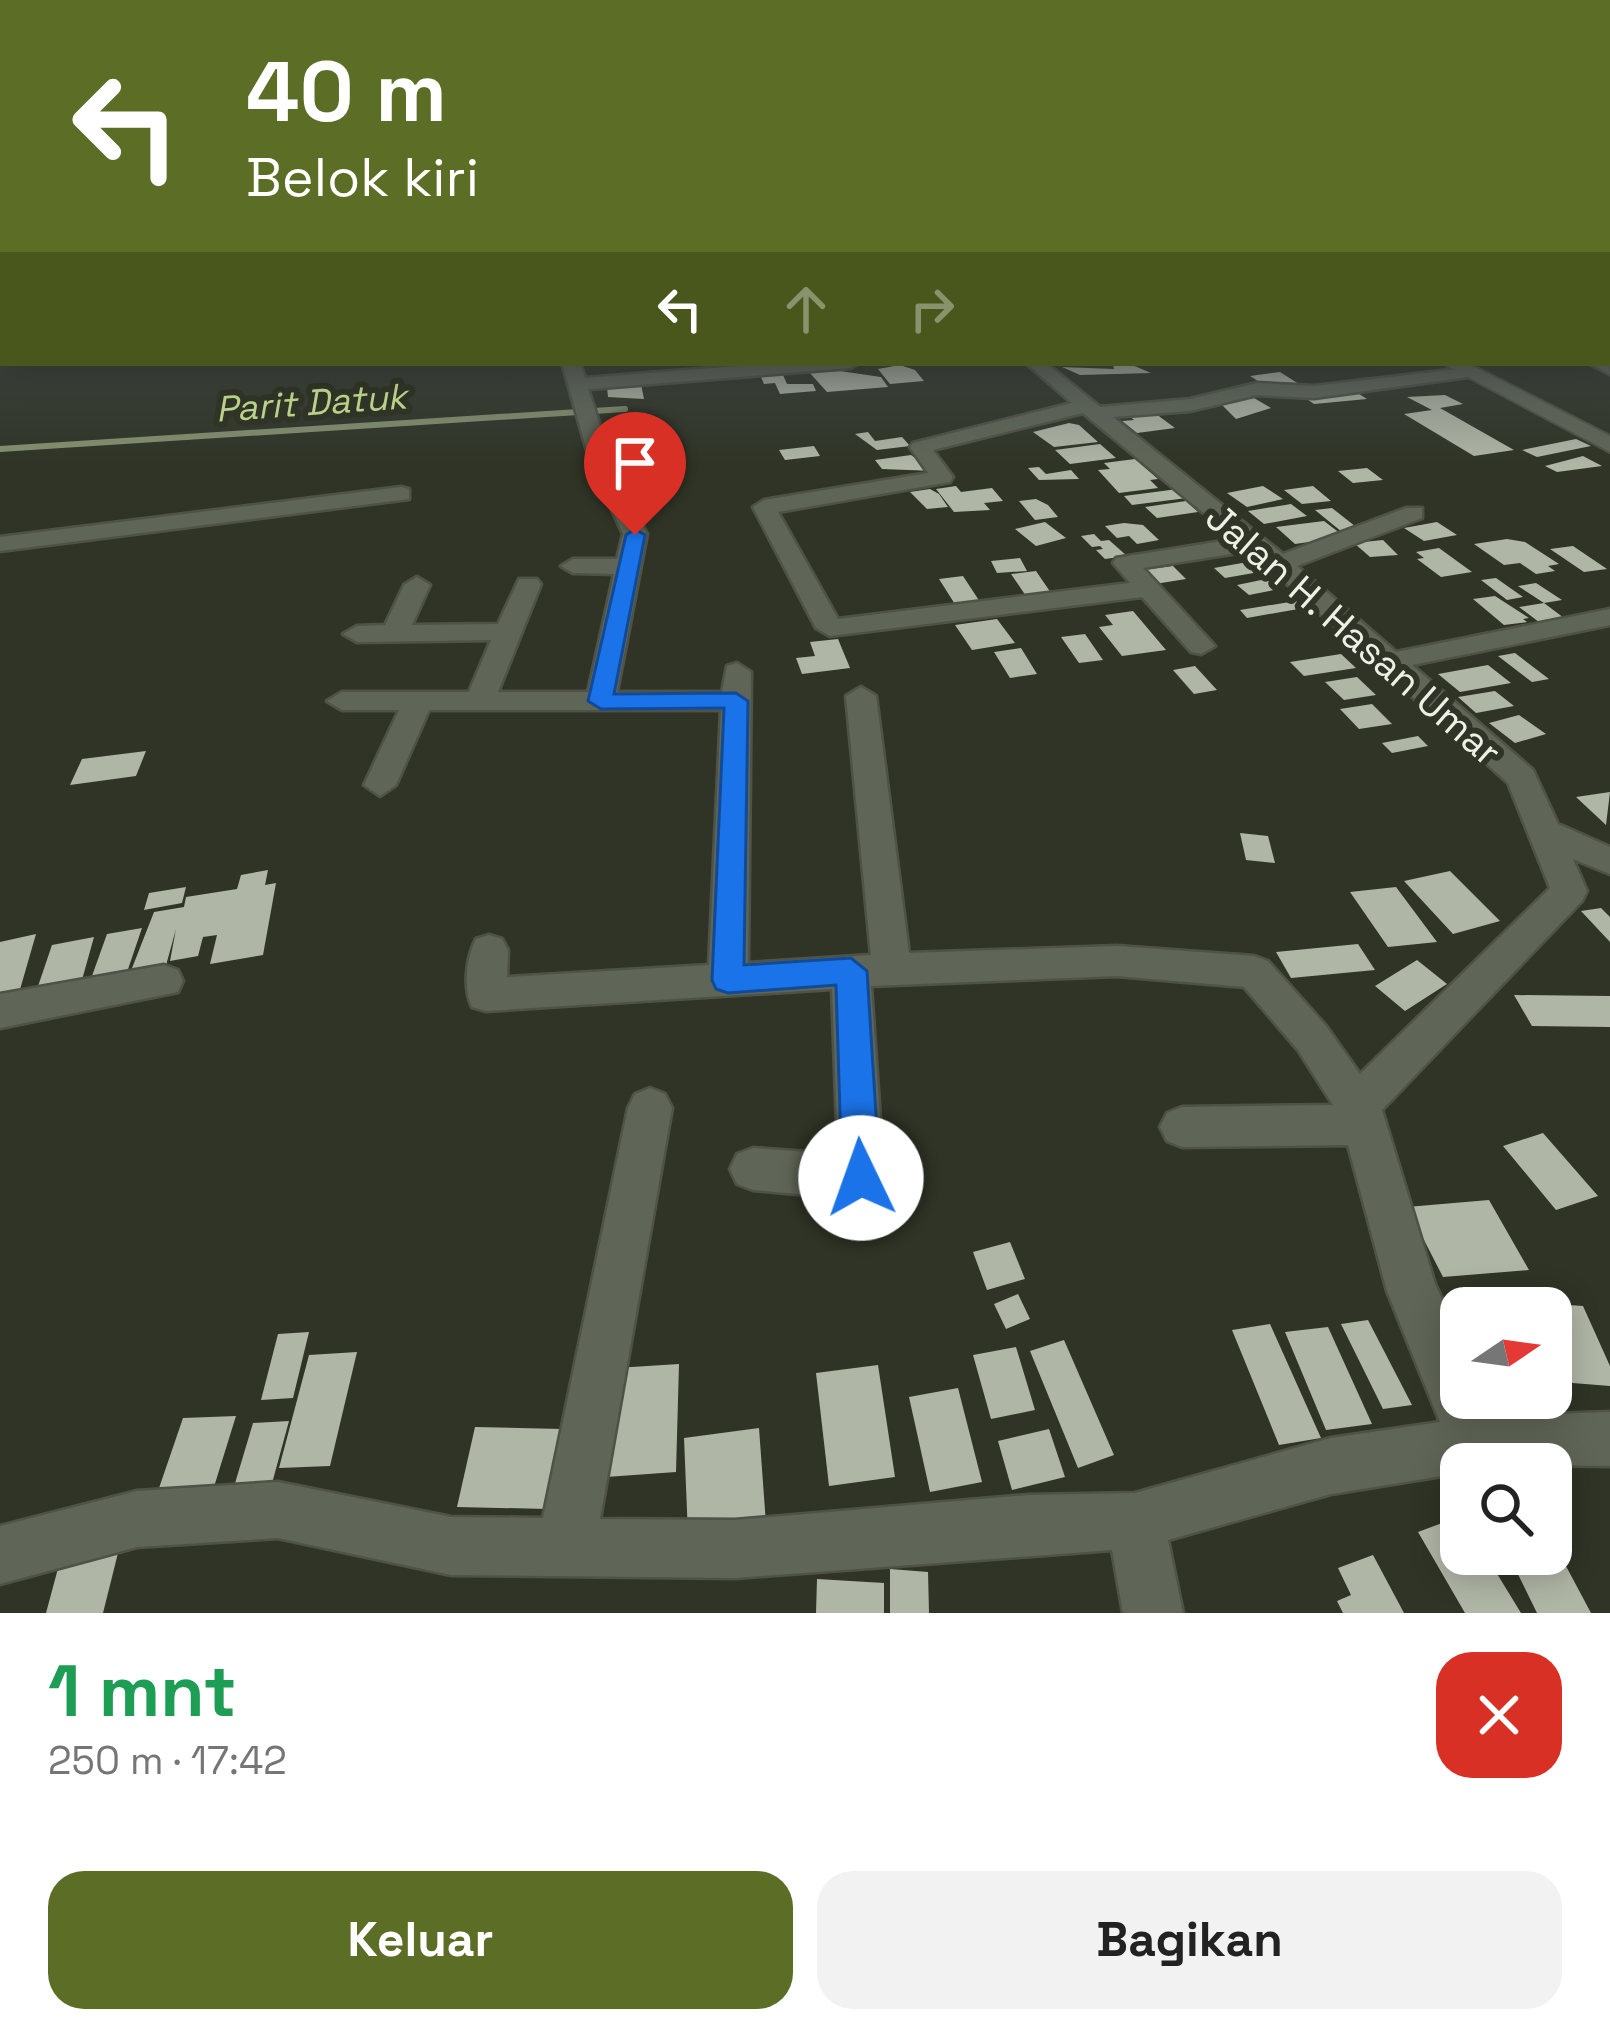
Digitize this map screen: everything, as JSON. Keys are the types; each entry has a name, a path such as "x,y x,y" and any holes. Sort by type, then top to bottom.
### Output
{"street":[{"path":"601,701 635,535 602,465 579,391 821,366"},
{"name":"Jalan H. Hasan Umar","path":"1039,366 1280,564 1522,778 1547,833 1570,891 1476,992 1366,1096 1362,1118"},
{"path":"1147,589 830,628 764,507 942,477 920,447 1090,410 1180,406 1257,389 1315,392 1461,367 1604,438"},
{"path":"0,544 401,494"},
{"path":"1280,564 1414,513"},
{"path":"1201,646 1125,563 1250,544"},
{"path":"573,566 629,567"},
{"path":"480,701 528,584"},
{"path":"395,633 417,585"},
{"path":"1388,662 1610,617"},
{"path":"357,634 508,632"},
{"path":"342,701 601,701 737,686 728,980"},
{"path":"753,1169 861,1178 872,970 861,696"},
{"path":"380,785 418,701"},
{"path":"1547,833 1610,860"},
{"path":"489,950 486,995 872,970 1117,961 1254,972 1312,1038 1362,1118 1412,1291 1455,1384 1473,1443"},
{"path":"0,1011 164,981"},
{"path":"566,1546 650,1108"},
{"path":"1182,1127 1362,1118"},
{"path":"1500,1443 1610,1439"},
{"path":"0,1555 137,1519 278,1510 451,1546 735,1549 1136,1521 1331,1466 1440,1449"},
{"path":"1136,1521 1153,1613"}],"building":[{"path":"903,366 915,370 924,381 890,384 878,369"},
{"path":"1135,366 1151,373 1080,375 1062,367"},
{"path":"833,370 881,377 888,387 827,392 809,372"},
{"path":"1280,372 1299,384 1269,388 1250,376"},
{"path":"783,375 787,384 813,384 816,391 780,394 775,383 764,384 761,377"},
{"path":"641,384 644,399 608,397 607,387"},
{"path":"1353,390 1367,399 1314,404 1301,395"},
{"path":"1445,395 1463,404 1440,408 1514,450 1474,456 1404,414 1432,410 1407,397"},
{"path":"1254,398 1271,408 1236,419 1220,403"},
{"path":"1152,411 1175,428 1137,433 1122,421 1134,420 1127,414"},
{"path":"1079,425 1098,442 1054,447 1033,432"},
{"path":"868,432 875,441 902,437 910,446 877,450 855,434"},
{"path":"1576,439 1591,446 1537,457 1522,450"},
{"path":"1100,444 1116,458 1070,464 1055,450"},
{"path":"814,446 820,456 785,460 779,450"},
{"path":"911,455 934,471 882,469 875,460"},
{"path":"1583,456 1602,466 1557,472 1545,466"},
{"path":"1135,459 1158,479 1150,480 1158,488 1119,493 1098,470 1110,469 1104,463"},
{"path":"1039,467 1046,474 1071,470 1079,479 1039,480 1028,468"},
{"path":"1367,468 1383,480 1353,483 1338,471"},
{"path":"956,486 961,492 992,488 1003,501 984,503 990,510 954,512 936,489"},
{"path":"1263,486 1283,499 1247,507 1227,493"},
{"path":"1313,486 1331,501 1302,504 1284,490"},
{"path":"930,489 948,507 927,509 910,492"},
{"path":"1178,489 1187,498 1132,505 1124,496"},
{"path":"1036,499 1058,517 1035,520 1019,501"},
{"path":"1186,501 1198,512 1157,518 1145,507"},
{"path":"1291,504 1307,516 1264,524 1248,511"},
{"path":"1332,508 1360,530 1342,532 1315,510"},
{"path":"1324,521 1345,537 1295,544 1276,527"},
{"path":"1045,522 1066,538 1036,546 1015,529"},
{"path":"1437,522 1457,535 1424,541 1404,528"},
{"path":"1143,525 1159,540 1137,544 1129,536 1117,538 1105,526"},
{"path":"1094,534 1127,556 1105,559 1096,550 1103,549 1100,546 1092,547 1081,536"},
{"path":"1507,539 1525,542 1559,564 1548,566 1555,571 1536,574 1520,563 1504,565 1474,544"},
{"path":"1383,540 1398,555 1370,557 1354,543"},
{"path":"1573,546 1607,569 1584,572 1550,549"},
{"path":"1439,548 1472,572 1441,577 1417,559 1424,558 1416,552"},
{"path":"1020,558 1027,571 997,573 991,561"},
{"path":"1259,560 1271,570 1225,578 1214,568"},
{"path":"1173,566 1186,579 1149,585 1136,571"},
{"path":"1036,571 1051,593 1026,596 1011,574"},
{"path":"963,576 982,605 958,609 939,579"},
{"path":"1496,578 1523,597 1507,600 1481,580"},
{"path":"1266,579 1279,589 1249,595 1237,585"},
{"path":"1536,583 1562,600 1544,603 1518,586"},
{"path":"1495,596 1529,618 1523,619 1527,622 1504,625 1473,599"},
{"path":"1296,601 1304,608 1247,618 1240,610"},
{"path":"1544,603 1564,618 1539,622 1519,607"},
{"path":"1133,611 1166,650 1122,656 1099,627 1113,625 1105,615"},
{"path":"997,619 1015,643 972,650 955,625"},
{"path":"1085,634 1103,660 1079,663 1061,637"},
{"path":"838,639 850,668 802,674 796,658 815,656 810,642"},
{"path":"1021,648 1037,674 1010,678 994,652"},
{"path":"1515,653 1549,679 1532,682 1498,656"},
{"path":"1341,654 1356,668 1304,676 1290,662"},
{"path":"1488,665 1511,683 1460,692 1438,674"},
{"path":"1195,666 1217,690 1194,694 1173,670"},
{"path":"1357,677 1376,695 1344,700 1325,682"},
{"path":"1495,691 1514,706 1476,713 1458,697"},
{"path":"1372,704 1392,724 1359,729 1340,709"},
{"path":"1519,715 1546,734 1515,743 1489,723"},
{"path":"1418,736 1428,746 1392,753 1382,743"},
{"path":"146,751 136,776 70,785 82,759"},
{"path":"1610,792 1606,825 1576,797"},
{"path":"1240,833 1268,836 1275,863 1246,860"},
{"path":"268,870 265,885 276,883 263,955 210,964 217,935 203,937 198,956 170,961 176,929 162,980 125,986 154,912 184,907 186,897 237,889 241,875"},
{"path":"1450,871 1500,921 1453,934 1404,881"},
{"path":"186,887 182,903 144,910 149,893"},
{"path":"1396,887 1437,942 1388,947 1350,892"},
{"path":"1601,908 1610,917 1610,942 1581,911"},
{"path":"142,928 123,984 87,990 107,934"},
{"path":"36,934 19,993 0,997 0,942"},
{"path":"94,937 80,987 35,995 52,945"},
{"path":"1358,944 1375,970 1291,978 1276,952"},
{"path":"1417,960 1447,984 1405,1011 1375,986"},
{"path":"1514,995 1610,996 1610,1027 1532,1026"},
{"path":"1543,1133 1598,1196 1556,1210 1503,1146"},
{"path":"1489,1200 1529,1270 1443,1277 1407,1207"},
{"path":"1010,1242 1025,1279 987,1290 973,1252"},
{"path":"1018,1294 1030,1319 1006,1329 994,1304"},
{"path":"1572,1305 1583,1306 1610,1366 1610,1386 1572,1383"},
{"path":"1368,1320 1412,1405 1383,1409 1341,1324"},
{"path":"1270,1324 1321,1438 1279,1445 1232,1330"},
{"path":"1328,1327 1372,1424 1326,1430 1285,1332"},
{"path":"309,1332 293,1398 261,1400 278,1334"},
{"path":"1064,1340 1114,1455 1078,1468 1030,1351"},
{"path":"1016,1347 1035,1410 991,1419 973,1355"},
{"path":"357,1352 330,1466 279,1468 309,1355"},
{"path":"679,1364 676,1472 592,1478 600,1369"},
{"path":"878,1365 895,1477 829,1486 816,1373"},
{"path":"958,1388 982,1482 930,1492 909,1397"},
{"path":"236,1416 213,1490 157,1494 183,1418"},
{"path":"289,1421 271,1487 233,1490 253,1423"},
{"path":"475,1427 562,1429 548,1509 457,1507"},
{"path":"759,1428 766,1524 688,1535 684,1438"},
{"path":"1049,1429 1065,1477 1012,1490 998,1441"},
{"path":"1440,1524 1440,1570 1418,1532"},
{"path":"119,1549 103,1613 46,1613 60,1561"},
{"path":"1373,1555 1404,1613 1343,1613 1337,1601 1351,1595 1338,1568"},
{"path":"890,1569 928,1572 929,1613 890,1613"},
{"path":"1443,1575 1498,1575 1521,1613 1465,1613"},
{"path":"1518,1575 1571,1575 1591,1613 1537,1613"},
{"path":"817,1579 884,1583 884,1613 816,1613"}],"waterway":[{"name":"Parit Datuk","path":"0,449 625,409"}],"route":[{"path":"635,535 601,701 736,701 728,980 851,971 861,1178"}]}
